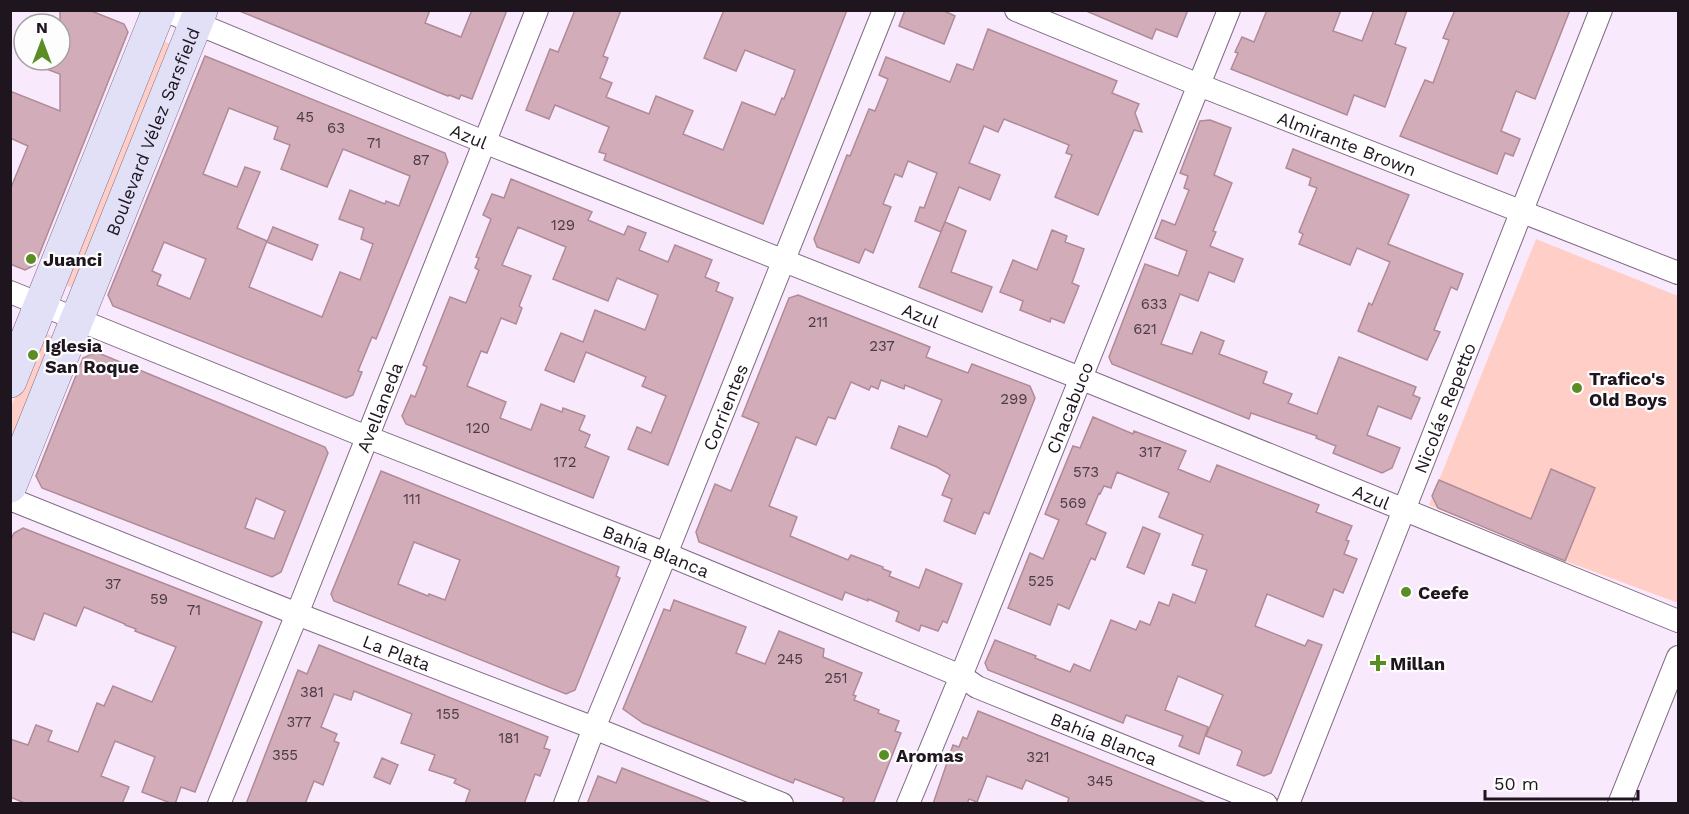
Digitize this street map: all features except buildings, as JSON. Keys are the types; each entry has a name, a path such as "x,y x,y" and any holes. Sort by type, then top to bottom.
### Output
{"main road":[{"path":"10,381 159,10"},
{"name":"Boulevard Vélez Sarsfield","path":"10,486 198,17"}],"street":[{"name":"Azul","path":"164,10 198,17 484,142 1080,378 1678,621"},
{"name":"Avellaneda","path":"219,804 537,10"},
{"name":"Corrientes","path":"565,804 884,10"},
{"name":"Almirante Brown","path":"1016,10 1199,85 1678,273"},
{"name":"Chacabuco","path":"908,804 1229,10"},
{"name":"Nicolás Repetto","path":"1288,804 1600,10"},
{"name":"Bahía Blanca","path":"10,292 42,303 367,437 666,554 961,676 977,687 1266,804"},
{"name":"La Plata","path":"10,499 782,804"},
{"path":"1619,804 1678,657"}],"shaded area":[{"path":"160,42 170,44 72,288 66,285"},
{"name":"Trafico's Old Boys","path":"1536,239 1678,296 1678,603 1565,561 1429,505"},
{"path":"46,334 53,336 11,459 11,407 38,339"}],"place":[{"name":"Juanci","path":"31,259"},
{"name":"Iglesia San Roque","path":"33,355"},
{"name":"Trafico's Old Boys","path":"1577,388"},
{"name":"Ceefe","path":"1406,592"},
{"name":"Millan","path":"1378,663"},
{"name":"Aromas","path":"884,755"}]}
